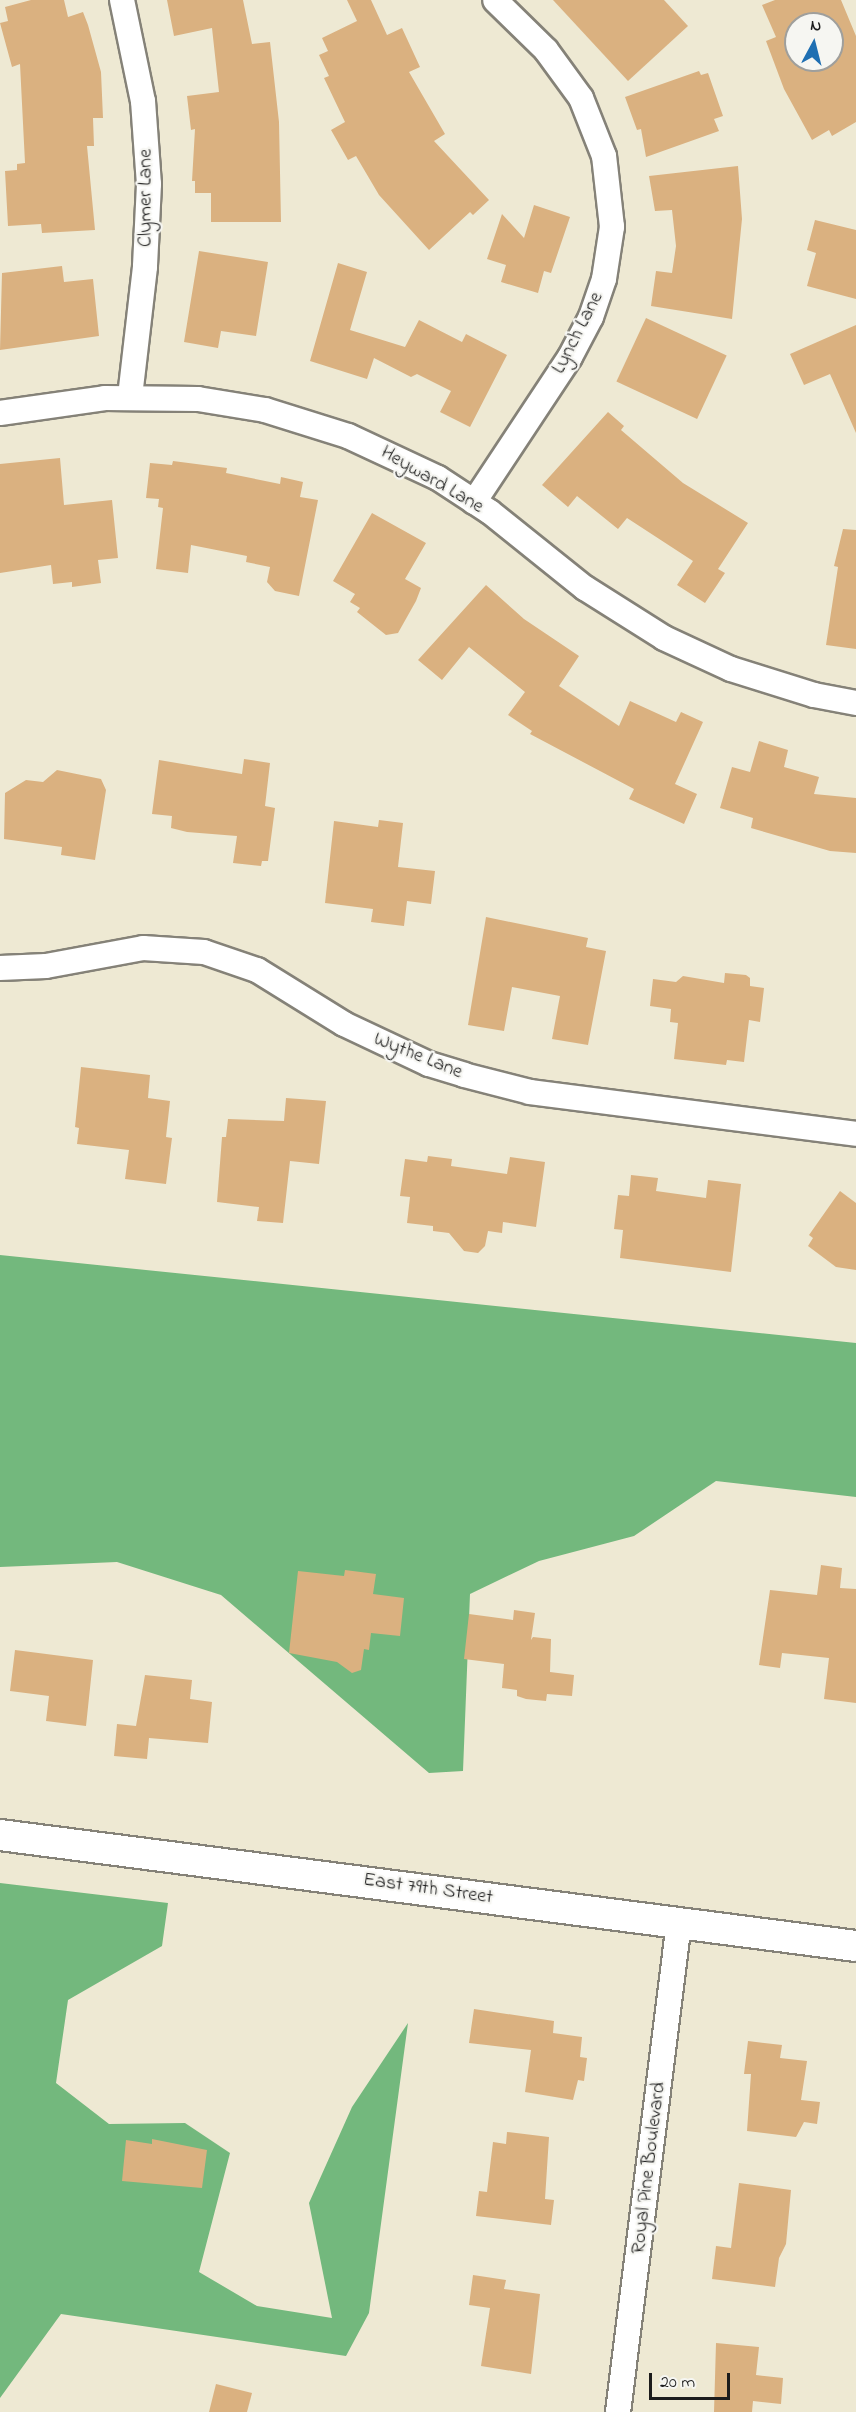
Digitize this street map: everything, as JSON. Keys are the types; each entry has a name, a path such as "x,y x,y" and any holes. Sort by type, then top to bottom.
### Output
{"street":[{"name":"Clymer Lane","path":"122,0 143,101 148,184 145,267 130,397"},
{"name":"Lynch Lane","path":"474,502 582,334 604,279 612,227 604,156 581,98 546,50 495,0"},
{"name":"Heyward Lane","path":"0,413 38,405 130,397 198,399 284,415 366,442 438,478 474,502 585,588 664,638 731,669 814,695 856,703"},
{"name":"Wythe Lane","path":"0,968 46,966 143,948 204,952 257,970 345,1024 429,1064 464,1075 530,1092 856,1134"},
{"name":"East 79th Street","path":"0,1835 856,1946"},
{"name":"Royal Pine Boulevard","path":"618,2412 679,1923"}],"green space":[{"path":"0,1255 856,1343 856,1497 716,1481 634,1536 539,1561 470,1594 463,1771 429,1773 221,1595 117,1562 0,1567"},
{"path":"0,1883 168,1903 162,1946 68,2000 56,2083 109,2124 185,2123 230,2153 199,2272 257,2306 332,2318 309,2203 352,2107 408,2023 369,2313 346,2356 61,2314 0,2398"}],"building":[{"path":"31,0 64,0 68,17 83,12 88,25 101,72 103,118 93,118 94,146 87,146 95,230 42,233 41,224 8,226 5,171 17,170 17,164 25,163 20,64 12,67 0,23 8,21 5,7"},
{"path":"167,0 243,0 252,44 270,42 279,122 281,222 211,222 211,193 195,193 195,181 192,181 195,129 191,130 187,96 219,92 212,28 174,36"},
{"path":"347,0 371,0 387,35 402,28 420,67 409,72 445,134 434,141 489,200 473,215 470,212 429,250 379,195 356,156 348,160 331,130 345,122 324,78 329,76 319,55 328,51 322,38 357,21"},
{"path":"553,0 664,0 688,26 628,81"},
{"path":"775,0 841,0 856,36 856,122 832,136 829,130 812,140 784,89 766,41 776,37 762,5"},
{"path":"699,71 701,75 708,73 723,116 714,119 719,131 646,157 641,129 637,130 625,97"},
{"path":"738,166 742,219 732,319 651,306 656,271 672,273 676,246 672,210 655,211 649,176"},
{"path":"534,205 570,217 551,273 544,271 538,293 501,282 506,265 487,259 502,214 524,238"},
{"path":"815,220 856,230 856,299 807,286 816,253 807,250"},
{"path":"199,251 268,262 256,336 221,331 218,348 184,342"},
{"path":"338,263 367,272 350,330 405,347 419,320 462,342 466,334 507,355 470,427 440,412 451,391 417,374 411,377 374,358 367,379 310,361"},
{"path":"62,266 64,282 93,279 99,336 0,350 2,273"},
{"path":"646,318 727,356 697,419 616,381"},
{"path":"856,325 856,433 830,374 804,385 790,354"},
{"path":"608,412 624,426 621,430 683,483 748,523 718,569 725,573 705,603 677,585 693,561 627,518 618,529 577,496 568,507 542,485"},
{"path":"60,458 64,505 112,500 118,558 98,560 101,583 72,587 72,582 53,584 51,565 0,573 0,464"},
{"path":"173,461 227,468 226,473 280,484 281,477 303,482 300,497 318,500 299,596 275,591 267,582 270,567 246,562 247,556 191,545 188,573 156,569 163,508 158,507 159,499 146,498 150,463 172,465"},
{"path":"372,513 426,543 405,579 421,588 416,601 398,633 386,635 357,612 360,608 350,602 355,594 333,581"},
{"path":"843,529 856,530 856,649 826,645 838,567 834,566"},
{"path":"486,585 524,619 579,656 559,686 619,726 630,701 676,722 681,712 703,722 675,784 697,794 684,824 629,799 634,789 530,734 532,731 508,715 525,692 469,647 442,680 418,660"},
{"path":"759,741 788,750 784,767 819,777 814,794 856,798 856,853 830,851 751,828 753,818 720,808 732,767 750,772"},
{"path":"244,759 270,763 265,806 275,808 268,861 262,861 261,866 233,863 237,836 187,832 171,828 172,816 152,814 159,760 242,774"},
{"path":"57,770 101,779 106,790 95,860 61,855 62,847 4,839 5,793 26,780 43,782"},
{"path":"379,820 403,823 398,867 435,871 431,904 407,901 404,926 371,922 373,909 325,903 334,821 378,827"},
{"path":"486,917 588,938 586,947 606,951 588,1045 552,1039 560,996 512,987 504,1031 468,1025"},
{"path":"725,973 746,975 750,978 750,986 764,988 760,1022 749,1020 744,1062 727,1060 726,1065 674,1059 678,1023 670,1022 671,1009 650,1006 653,979 676,982 683,976 724,983"},
{"path":"81,1067 150,1075 148,1098 170,1101 166,1137 172,1138 166,1184 125,1179 129,1150 77,1144 79,1128 75,1127"},
{"path":"286,1098 326,1101 319,1164 290,1161 283,1223 257,1221 259,1207 217,1202 222,1137 226,1137 228,1119 284,1121"},
{"path":"428,1156 452,1159 451,1166 507,1174 510,1157 545,1162 536,1227 503,1222 502,1233 488,1231 485,1246 478,1253 464,1251 449,1233 433,1231 433,1226 407,1223 410,1197 400,1196 405,1159 427,1162"},
{"path":"631,1175 658,1178 656,1191 706,1198 708,1180 741,1184 731,1272 620,1258 623,1230 614,1229 618,1195 629,1196"},
{"path":"840,1191 856,1203 856,1270 836,1267 808,1246 813,1238 809,1235"},
{"path":"821,1565 842,1568 840,1588 856,1589 856,1703 824,1699 829,1658 782,1653 780,1668 759,1665 770,1590 817,1595"},
{"path":"345,1570 376,1574 373,1594 404,1598 400,1636 371,1633 369,1650 364,1649 361,1670 352,1673 337,1662 289,1653 298,1571 344,1576"},
{"path":"514,1610 535,1613 531,1640 533,1637 551,1639 550,1672 574,1675 572,1696 547,1694 546,1701 517,1696 517,1690 502,1688 504,1664 464,1659 469,1614 513,1620"},
{"path":"15,1650 93,1660 86,1726 46,1721 49,1696 10,1691"},
{"path":"145,1675 192,1680 190,1699 212,1702 208,1743 149,1738 147,1759 114,1756 117,1724 136,1726"},
{"path":"474,2009 554,2021 553,2033 582,2037 580,2057 587,2058 584,2081 578,2080 573,2100 525,2092 531,2050 469,2043"},
{"path":"748,2041 782,2045 780,2058 807,2061 801,2100 820,2102 817,2124 804,2122 796,2137 747,2131 751,2074 744,2074"},
{"path":"507,2132 549,2137 545,2199 554,2200 551,2225 476,2216 479,2191 487,2192 493,2142 506,2144"},
{"path":"152,2139 207,2150 202,2188 122,2181 126,2140 152,2144"},
{"path":"739,2183 791,2190 786,2244 779,2258 775,2287 712,2279 716,2246 731,2248"},
{"path":"473,2275 506,2280 504,2289 540,2294 531,2374 481,2366 490,2308 469,2305"},
{"path":"716,2343 759,2347 756,2375 783,2378 781,2404 753,2401 752,2412 714,2412"},
{"path":"216,2384 252,2393 247,2412 209,2412"}]}
